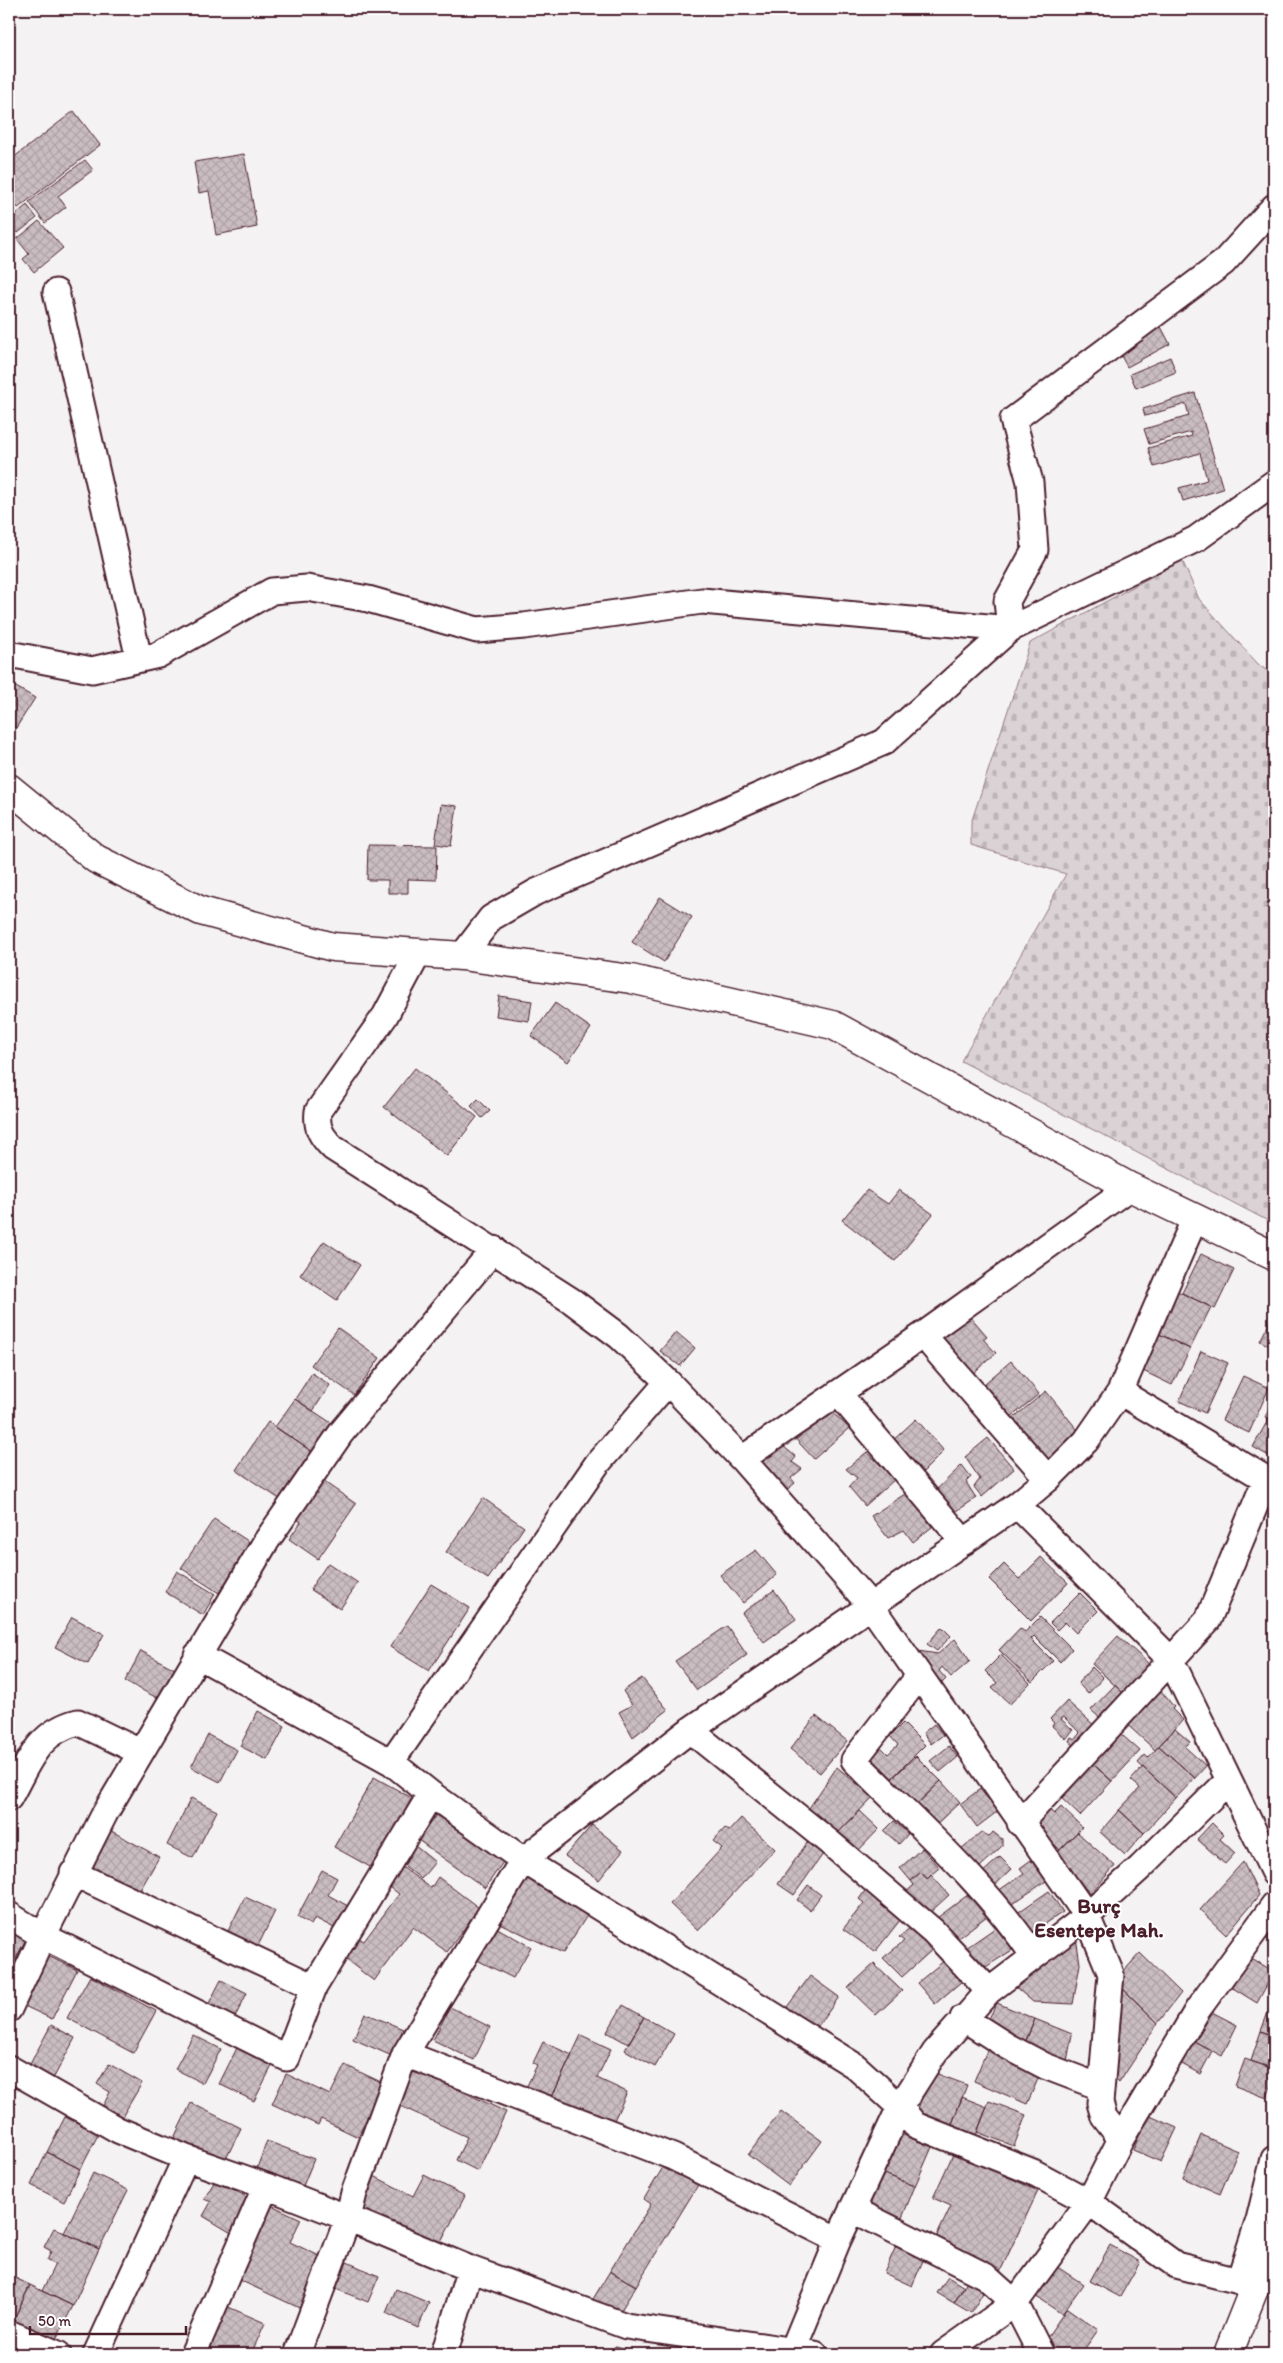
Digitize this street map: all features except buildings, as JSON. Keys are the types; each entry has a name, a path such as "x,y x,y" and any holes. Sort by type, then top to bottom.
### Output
{"street":[{"path":"1010,629 1007,601 1035,550 1030,482 1013,420 1223,263 1274,207"},
{"path":"56,292 139,659"},
{"path":"462,956 491,918 536,892 884,742 1010,629 1196,539 1274,483"},
{"path":"9,654 92,670 158,655 272,591 307,588 368,599 477,630 524,626 702,601 1010,629"},
{"path":"9,788 96,859 201,910 333,947 462,956 631,979 833,1025 1130,1188 1274,1256"},
{"path":"418,954 385,1016 318,1111 317,1124 323,1138 333,1148 572,1301 619,1336 668,1382 742,1459 871,1606 1087,1916 1111,1974 1100,2103 1104,2117 1121,2139"},
{"path":"742,1459 924,1335 1130,1188"},
{"path":"297,2354 348,2218 354,2193 405,2054 523,1860 690,1730 1017,1505 1048,1478 1086,1441 1120,1392 1195,1218"},
{"path":"9,2009 73,1873 105,1813 265,1543 341,1434 494,1250"},
{"path":"924,1335 1048,1478"},
{"path":"391,1762 597,1464 668,1382"},
{"path":"1020,1822 1208,1620 1270,1480 1120,1392"},
{"path":"838,1393 964,1542"},
{"path":"1017,1505 1171,1660 1274,1873"},
{"path":"197,1655 391,1762 431,1794 523,1860 856,2066 900,2107 915,2124 1033,2172 1088,2202 1176,2265 1246,2287"},
{"path":"920,1676 854,1760 985,1891 1007,1916 1034,1956"},
{"path":"9,1798 38,1746 55,1730 66,1725 78,1722 140,1752"},
{"path":"690,1730 829,1842 932,1931 989,1991"},
{"path":"9,2068 118,2130 186,2158 266,2186 348,2218 470,2269 626,2326 804,2353 838,2240 900,2107 936,2052 963,2018 989,1991 1087,1916 1141,1867 1229,1780"},
{"path":"9,1915 43,1936 287,2058 314,1987 431,1794"},
{"path":"73,1873 314,1987"},
{"path":"943,2354 1015,2303 1088,2202 1121,2139 1198,2009 1274,1905"},
{"path":"963,2018 1007,2046 1045,2066 1100,2087"},
{"path":"405,2054 673,2157 838,2240"},
{"path":"96,2354 186,2158"},
{"path":"1228,2354 1246,2287 1259,2220 1274,2159"},
{"path":"193,2354 266,2186"},
{"path":"852,2209 986,2276 1015,2303 1041,2354"},
{"path":"1246,2287 1274,2239"},
{"path":"444,2354 470,2269"},
{"path":"9,2333 58,2354"}],"green space":[{"path":"1182,560 1199,599 1258,664 1274,676 1274,1224 961,1061 1066,874 971,845 971,823 1030,643"}],"district":[{"name":"Burç Esentepe Mah.","path":"1099,1918"}]}
